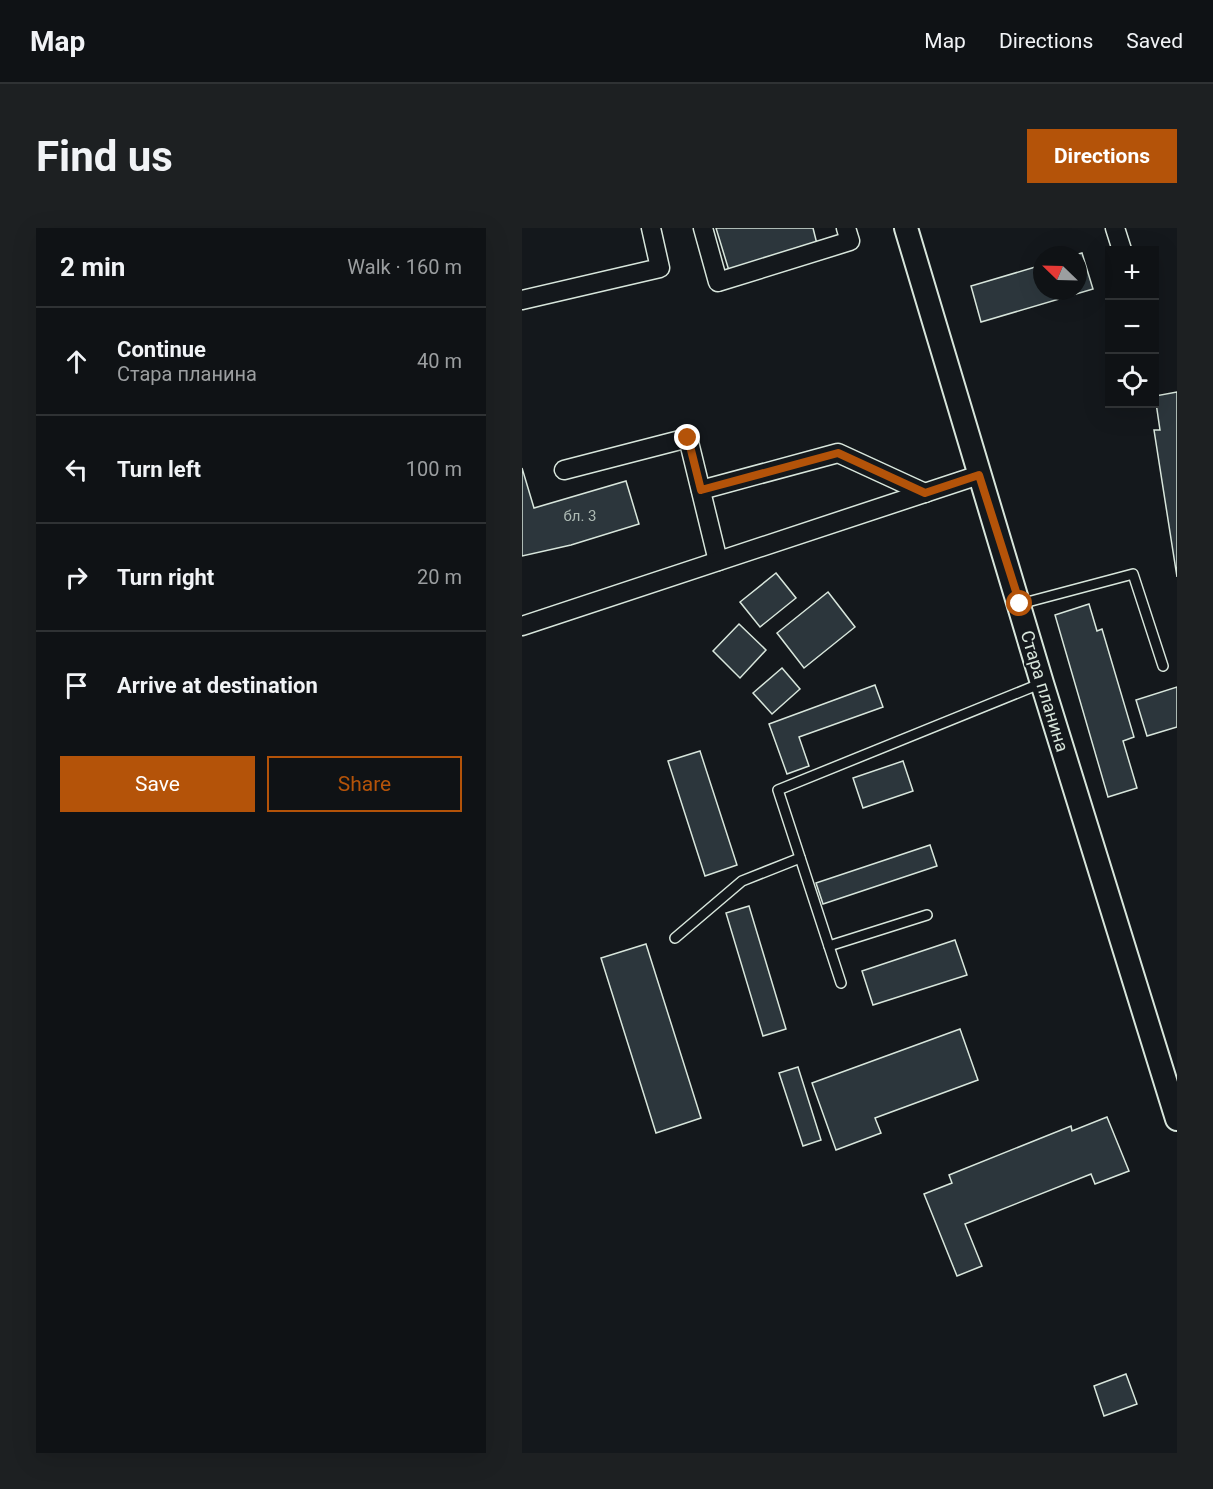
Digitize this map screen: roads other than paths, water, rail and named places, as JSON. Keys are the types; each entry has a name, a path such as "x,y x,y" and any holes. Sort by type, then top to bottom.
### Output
{"street":[{"path":"522,300 660,268 651,228"},
{"path":"703,228 718,282 850,241 846,228"},
{"name":"Стара планина","path":"906,228 979,475 1177,1119"},
{"path":"1115,228 1121,246"},
{"path":"564,470 688,438 718,561"},
{"path":"701,490 838,453 925,493"},
{"path":"522,626 979,475"}],"lane":[{"path":"1020,604 1133,574 1163,666"},
{"path":"841,983 778,790 1042,682"},
{"path":"675,938 742,881 800,858"},
{"path":"829,946 927,915"}]}
